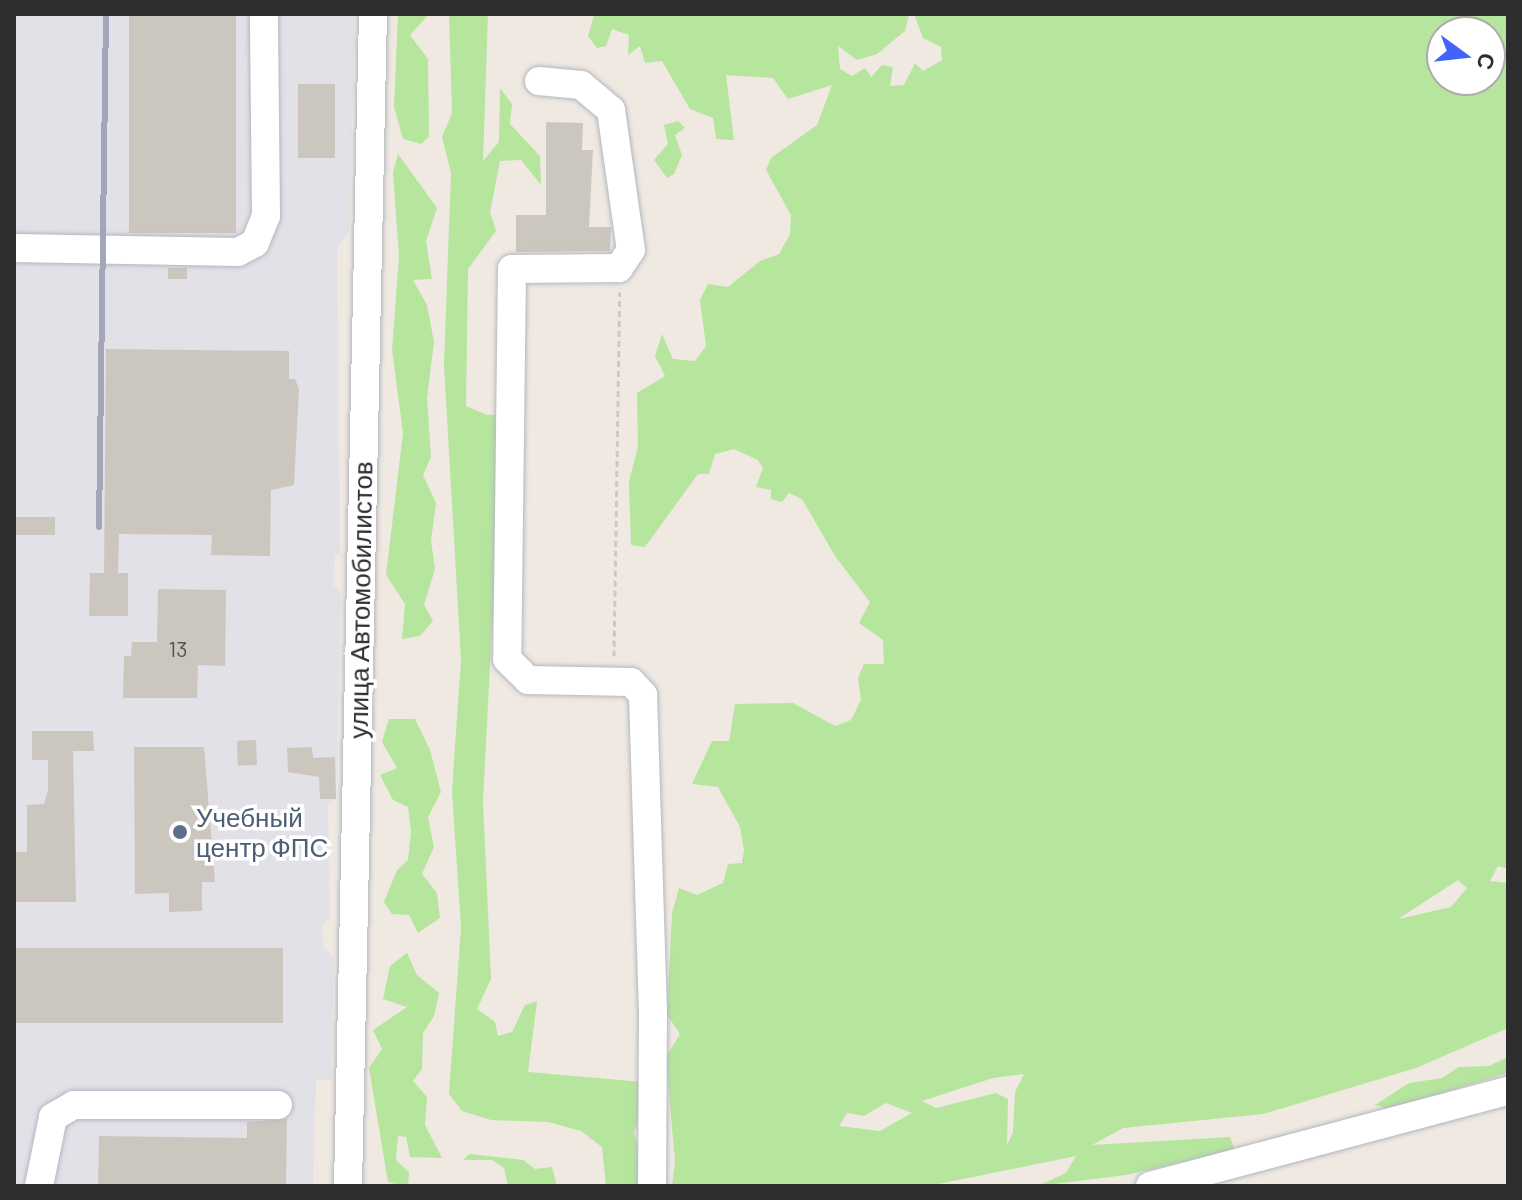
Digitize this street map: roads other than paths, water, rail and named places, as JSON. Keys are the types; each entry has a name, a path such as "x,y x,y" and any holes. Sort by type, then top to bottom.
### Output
{"street":[{"path":"14,248 238,252 255,243 266,216 264,14"},
{"name":"улица Автомобилистов","path":"348,1186 373,14"},
{"path":"539,81 581,85 611,110 631,250 619,268 512,269 507,659 528,680 631,682 643,695 652,1186"},
{"path":"1150,1186 1508,1091"},
{"path":"39,1186 53,1117 74,1105 278,1105"}],"railway":[{"path":"99,527 106,14"}],"place":[{"name":"Учебный центр ФПС","path":"180,832"}]}
